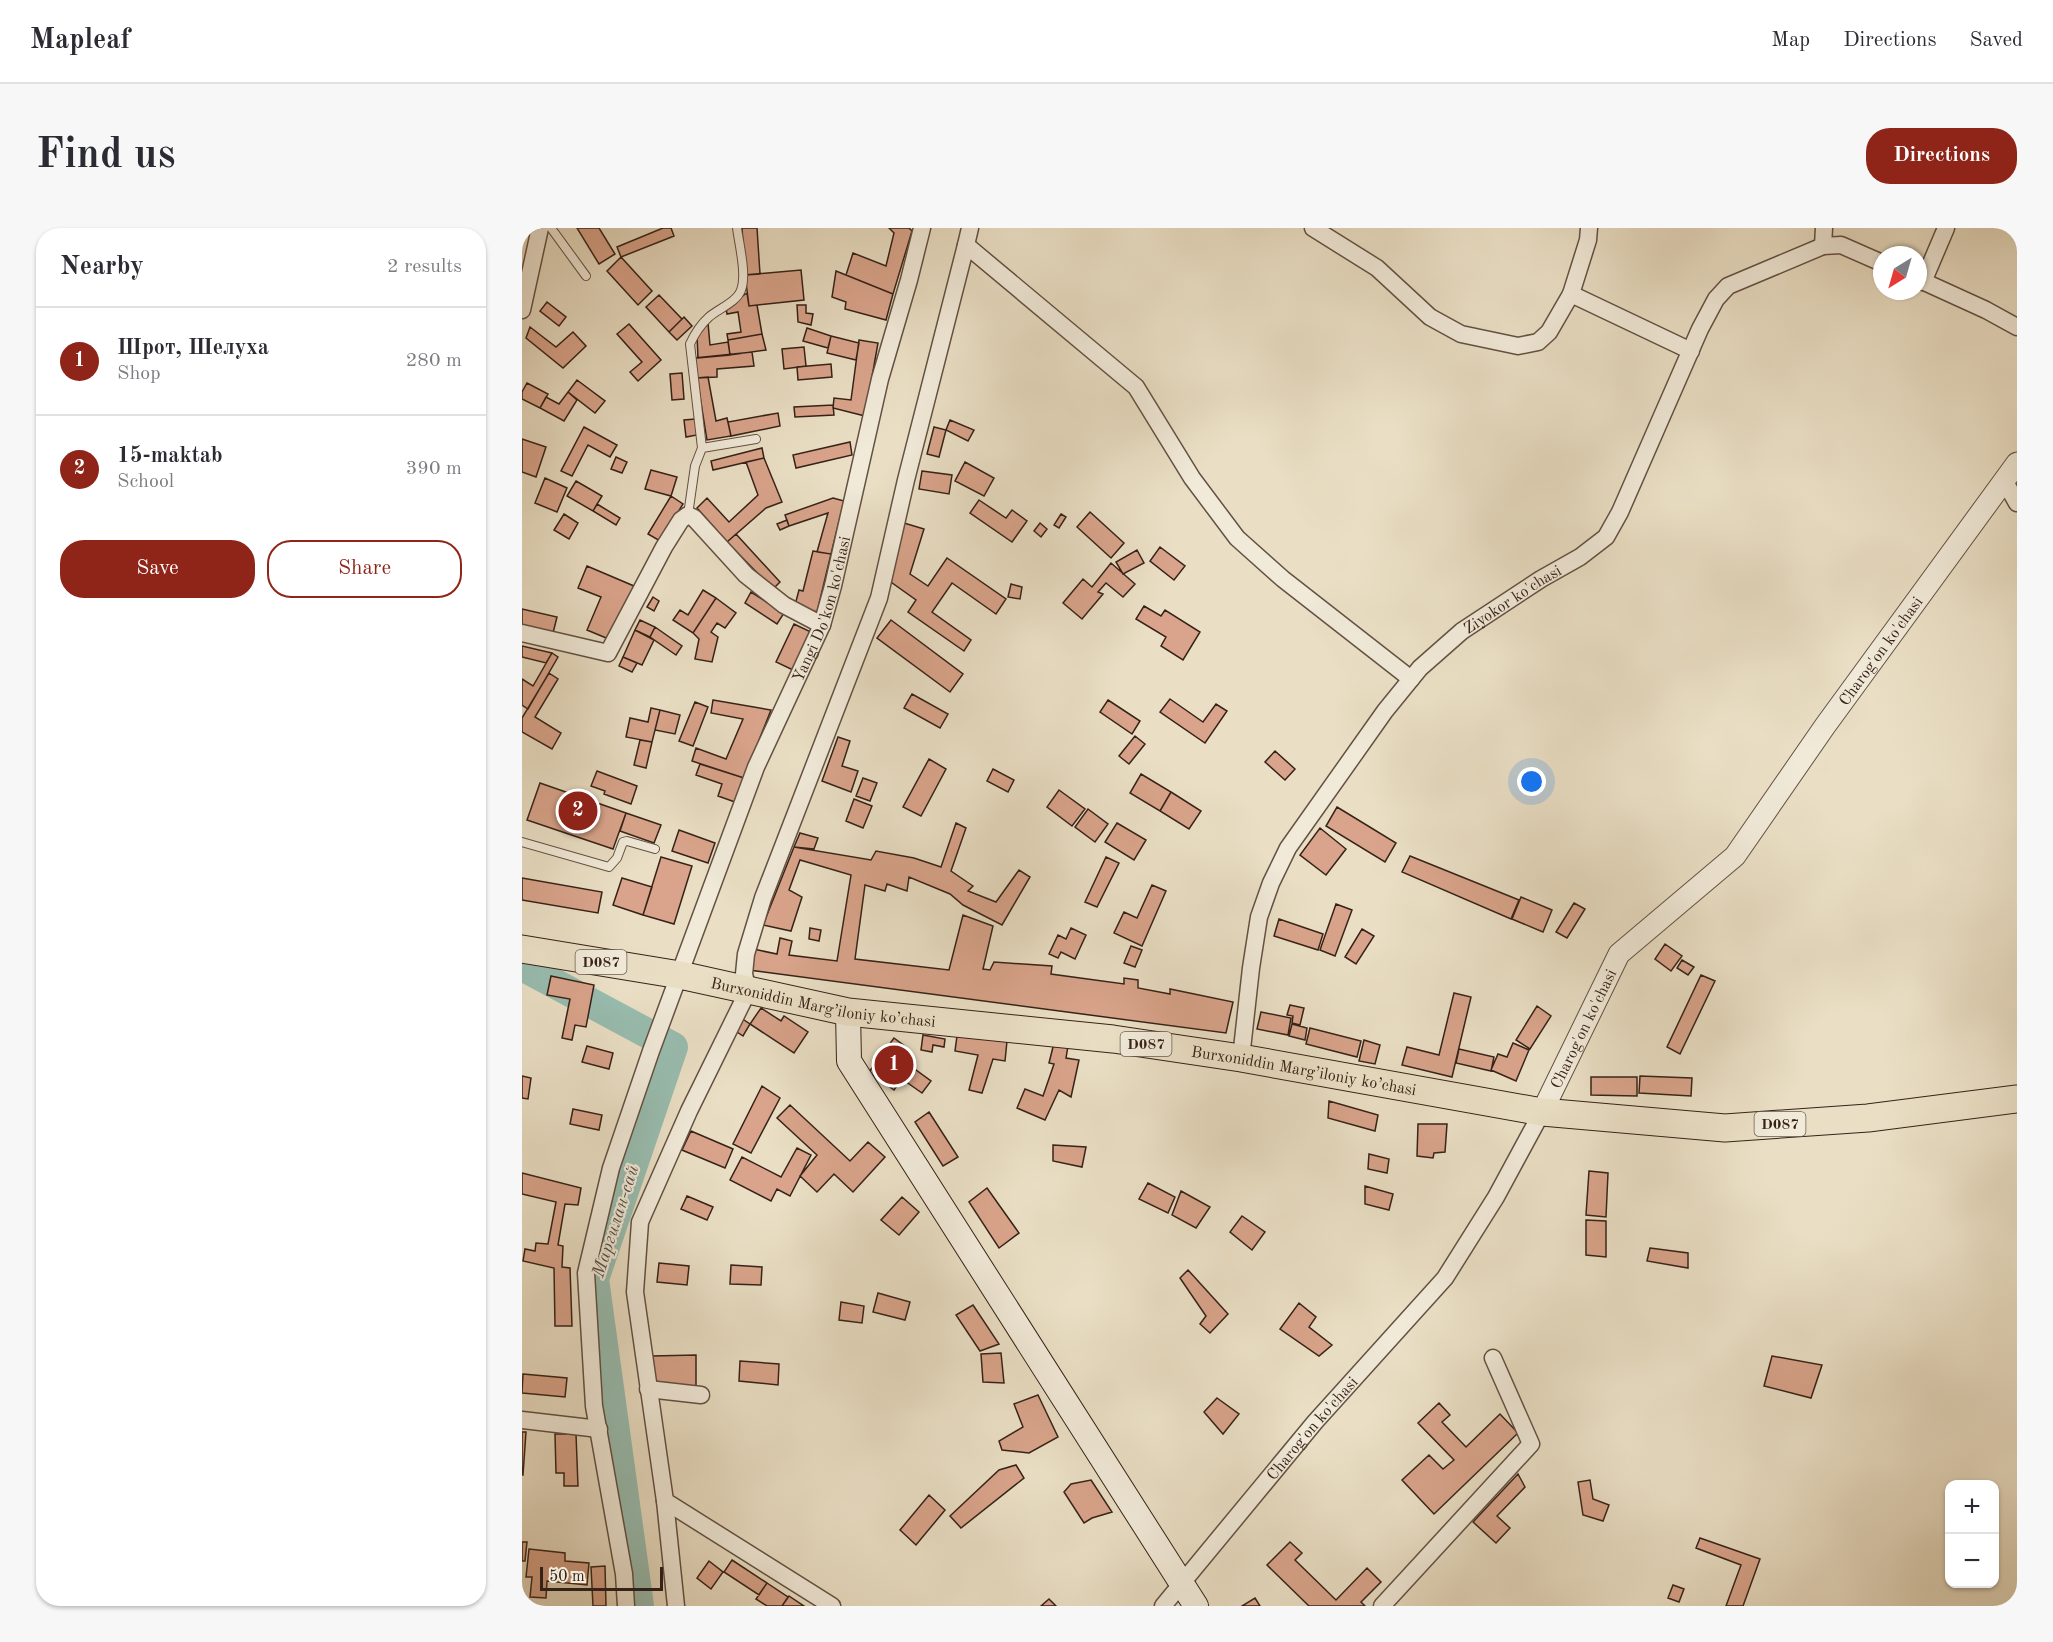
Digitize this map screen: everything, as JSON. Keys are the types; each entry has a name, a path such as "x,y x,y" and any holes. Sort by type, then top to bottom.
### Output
{"main road":[{"name":"Burxoniddin Marg’iloniy ko’chasi","path":"522,949 680,975 848,1012 1113,1039 1241,1058 1542,1112 1725,1128 1868,1118 2017,1099"},
{"path":"848,1012 849,1061 1196,1606"}],"street":[{"path":"522,310 540,228"},
{"name":"Yangi Do'kon ko'chasi","path":"626,1606 624,1574 594,1406 586,1272 611,1168 651,1052 756,767 822,625 880,379 922,228"},
{"path":"676,1606 665,1501 635,1292 640,1222 689,1111 748,991 744,974 746,954 762,898 879,598 906,480 970,228"},
{"path":"1313,228 1377,268 1430,317 1461,334 1518,346 1538,342 1549,332 1571,294 1589,228"},
{"path":"1824,228 1823,246 1841,245 1873,259"},
{"path":"1927,268 1946,228"},
{"path":"966,245 1136,387 1192,478 1237,538 1283,579 1411,679"},
{"name":"Ziyokor ko'chasi","path":"1241,1058 1258,917 1271,883 1288,848 1385,711 1420,668 1462,631 1541,579 1580,557 1605,537 1620,512 1690,351 1716,299 1728,286 1823,246"},
{"path":"1927,284 1986,310 2017,327"},
{"path":"1571,294 1690,351"},
{"name":"Charog'on ko'chasi","path":"1163,1606 1315,1422 1445,1278 1496,1197 1542,1112 1618,954 1735,856 1825,726 2017,463"},
{"path":"2004,480 2017,503"},
{"path":"522,633 608,653 664,547 681,520 688,515 694,518 746,575 784,605 822,625"},
{"path":"1382,1606 1531,1444 1493,1358"},
{"path":"648,1389 701,1395"},
{"path":"522,1420 599,1429"},
{"path":"665,1501 832,1606"}],"lane":[{"path":"551,228 586,276"},
{"path":"688,515 695,466 702,448 690,344 696,331 710,316 737,296 741,290 742,267 738,228"},
{"path":"702,448 756,439"},
{"path":"522,842 609,867 617,858 623,842 627,841 655,849"}],"building":[{"path":"522,228 528,228 522,242"},
{"path":"577,228 599,228 615,254 599,264"},
{"path":"663,228 671,228 674,236 621,257 617,247"},
{"path":"742,228 757,228 760,274 745,275"},
{"path":"889,228 909,228 912,231 893,294 846,275 853,253 886,266 894,233"},
{"path":"621,257 652,291 638,305 607,271"},
{"path":"801,270 804,300 749,306 745,275"},
{"path":"836,271 893,294 886,320 845,309 846,302 832,297"},
{"path":"747,293 749,306 757,305 762,334 728,340 727,334 741,332 738,312 727,314 726,307"},
{"path":"659,295 682,319 669,332 646,307"},
{"path":"547,302 566,317 559,326 540,311"},
{"path":"797,305 806,305 806,313 813,314 811,325 798,322"},
{"path":"684,317 692,326 677,340 669,332"},
{"path":"708,323 710,345 728,342 730,355 698,358 697,336"},
{"path":"629,324 661,360 638,381 630,372 642,362 617,334"},
{"path":"530,327 556,347 573,332 586,346 563,368 526,338"},
{"path":"807,328 831,336 828,348 803,341"},
{"path":"762,334 766,350 730,355 728,340"},
{"path":"831,336 859,343 856,360 827,353"},
{"path":"859,340 878,343 865,416 833,408 834,398 851,400"},
{"path":"804,347 806,366 784,369 782,349"},
{"path":"752,352 754,366 717,369 717,377 697,378 695,358"},
{"path":"831,364 832,377 798,380 797,367"},
{"path":"682,373 684,399 672,400 670,374"},
{"path":"708,377 716,421 727,418 731,436 707,440 697,378"},
{"path":"577,380 605,401 595,413 568,392"},
{"path":"527,383 548,394 540,408 522,399 522,392"},
{"path":"568,392 577,400 564,421 540,408 546,397 559,404"},
{"path":"833,405 834,415 795,417 794,407"},
{"path":"778,413 780,426 731,436 728,422"},
{"path":"695,419 697,435 686,437 684,420"},
{"path":"950,420 974,430 968,441 946,430"},
{"path":"584,427 617,445 610,457 588,445 572,476 561,471"},
{"path":"934,427 946,430 939,457 927,454"},
{"path":"522,439 546,447 536,477 522,472"},
{"path":"850,442 852,455 796,468 793,455"},
{"path":"762,448 764,458 713,470 711,461"},
{"path":"616,457 627,462 622,473 611,469"},
{"path":"764,458 782,502 766,508 727,542 697,508 707,498 729,522 758,495 746,462"},
{"path":"965,462 994,478 984,496 955,481"},
{"path":"651,470 677,477 671,496 645,489"},
{"path":"922,471 952,475 949,494 919,489"},
{"path":"545,478 567,488 557,512 535,503"},
{"path":"576,481 602,496 593,511 567,496"},
{"path":"671,496 683,504 660,541 648,534"},
{"path":"833,498 844,501 831,554 817,552 828,513 789,526 785,515"},
{"path":"979,500 1006,518 1012,510 1027,521 1012,542 970,513"},
{"path":"597,504 620,518 616,525 593,511"},
{"path":"1090,512 1124,543 1111,558 1077,527"},
{"path":"564,514 578,523 569,539 554,530"},
{"path":"1061,514 1066,517 1059,528 1054,525"},
{"path":"787,520 789,526 780,530 777,524"},
{"path":"904,523 924,529 910,574 928,586 947,558 1006,599 996,614 952,583 932,612 971,640 964,651 908,612 916,600 888,580"},
{"path":"1040,523 1047,529 1041,537 1034,531"},
{"path":"736,534 780,582 773,589 727,542"},
{"path":"1160,547 1185,566 1174,580 1150,561"},
{"path":"1137,550 1144,563 1123,574 1116,562"},
{"path":"813,551 831,554 817,612 795,605 799,590 803,591"},
{"path":"1111,563 1135,584 1123,597 1106,583 1098,592 1103,594 1082,619 1063,603 1083,579 1092,587"},
{"path":"587,566 634,586 611,640 587,630 601,597 578,588"},
{"path":"1011,584 1022,587 1020,599 1008,597"},
{"path":"703,590 716,598 693,633 673,620 680,610 688,615"},
{"path":"751,592 784,613 777,624 745,603"},
{"path":"653,597 659,601 654,611 647,607"},
{"path":"716,598 736,613 725,628 717,623 711,632 718,637 712,662 695,659 699,639 693,633"},
{"path":"1144,606 1161,616 1165,610 1200,632 1183,660 1161,646 1166,637 1136,619"},
{"path":"522,609 557,617 553,633 522,626"},
{"path":"640,620 655,627 650,637 635,630"},
{"path":"891,620 963,674 950,692 877,638"},
{"path":"794,624 811,632 793,670 776,662"},
{"path":"655,627 682,646 676,655 650,637"},
{"path":"635,630 654,640 642,665 623,657"},
{"path":"522,646 552,653 546,663 522,657"},
{"path":"552,653 558,657 528,709 522,705 522,679 533,686"},
{"path":"623,657 637,663 632,672 619,666"},
{"path":"549,673 558,679 535,717 561,733 552,749 522,732 522,718"},
{"path":"912,694 948,714 940,728 904,708"},
{"path":"1170,699 1203,722 1216,704 1227,711 1205,743 1160,712"},
{"path":"713,700 771,710 744,778 692,761 696,748 726,759 743,719 711,713"},
{"path":"1108,700 1140,721 1132,734 1100,712"},
{"path":"695,702 708,707 693,746 679,741"},
{"path":"651,708 660,710 652,742 626,737 630,718 648,722"},
{"path":"660,710 680,715 675,734 655,730"},
{"path":"1135,736 1145,744 1129,764 1119,756"},
{"path":"838,737 850,741 842,766 858,771 851,792 822,781"},
{"path":"640,740 652,742 646,768 634,765"},
{"path":"1275,751 1295,769 1285,780 1265,762"},
{"path":"929,759 946,769 921,816 903,807"},
{"path":"700,764 744,778 735,802 718,796 722,784 696,775"},
{"path":"993,769 1014,780 1008,792 987,781"},
{"path":"597,771 637,786 631,804 604,794 605,791 591,786"},
{"path":"1141,774 1171,792 1160,811 1130,793"},
{"path":"863,778 877,783 870,801 856,796"},
{"path":"540,783 626,813 613,849 527,820"},
{"path":"1059,790 1085,809 1072,826 1047,807"},
{"path":"1171,792 1201,811 1189,829 1160,811"},
{"path":"854,799 872,806 863,828 846,821"},
{"path":"1337,807 1396,843 1385,862 1326,826"},
{"path":"1088,809 1108,824 1095,842 1075,827"},
{"path":"626,813 661,825 654,843 620,831"},
{"path":"956,823 966,828 951,871 973,886 968,891 996,902 1019,870 1030,877 1002,925 963,905 950,894 909,877 907,891 887,884 885,891 865,885 855,959 949,970 963,915 993,926 983,969 990,970 994,962 1052,966 1051,974 1124,984 1124,978 1138,980 1138,988 1170,994 1170,989 1233,1002 1226,1033 749,970 753,949 777,954 780,938 792,941 789,955 837,961 851,875 800,860 789,890 802,897 791,931 763,925 794,847 871,860 876,851 914,858 941,867"},
{"path":"1117,823 1146,840 1134,860 1105,842"},
{"path":"1320,828 1346,849 1326,875 1300,855"},
{"path":"679,830 715,843 708,863 672,851"},
{"path":"800,833 818,838 814,849 794,847"},
{"path":"1410,856 1519,900 1511,919 1402,872"},
{"path":"661,857 692,866 674,924 643,915"},
{"path":"1106,857 1119,863 1097,907 1085,902"},
{"path":"522,878 602,892 598,913 522,900"},
{"path":"622,878 652,887 643,915 613,905"},
{"path":"1152,885 1166,891 1142,946 1114,933 1124,912 1137,918"},
{"path":"1521,897 1552,910 1543,932 1512,919"},
{"path":"1574,903 1585,909 1567,938 1556,932"},
{"path":"1336,904 1352,910 1335,956 1320,950"},
{"path":"1279,919 1323,934 1318,950 1274,936"},
{"path":"810,928 821,930 819,941 809,939"},
{"path":"1071,928 1086,935 1075,959 1061,952 1058,958 1049,954 1058,935 1066,939"},
{"path":"1362,929 1374,936 1356,964 1345,957"},
{"path":"1665,944 1682,956 1671,971 1655,959"},
{"path":"1131,946 1142,950 1135,967 1124,963"},
{"path":"1682,960 1694,967 1688,975 1677,968"},
{"path":"1701,975 1715,981 1680,1054 1667,1047"},
{"path":"551,976 594,985 586,1027 575,1025 572,1040 562,1038 570,999 547,995"},
{"path":"1454,993 1471,997 1452,1077 1402,1065 1407,1047 1439,1055"},
{"path":"1290,1005 1304,1008 1300,1025 1292,1023 1293,1016 1287,1015"},
{"path":"1537,1006 1551,1016 1530,1049 1516,1040"},
{"path":"761,1008 781,1021 784,1016 808,1032 794,1053 750,1024"},
{"path":"1261,1012 1291,1018 1288,1035 1257,1029"},
{"path":"741,1018 750,1024 743,1036 734,1030"},
{"path":"1292,1024 1307,1028 1305,1040 1289,1036"},
{"path":"1310,1028 1361,1041 1357,1057 1306,1044"},
{"path":"923,1035 945,1039 944,1047 933,1045 932,1052 921,1050"},
{"path":"957,1036 1007,1041 1005,1061 993,1059 982,1093 969,1090 978,1055 955,1051"},
{"path":"894,1038 906,1047 902,1053 915,1062 912,1067 931,1081 922,1093 902,1079 894,1090 869,1072"},
{"path":"1364,1040 1380,1045 1375,1064 1359,1061"},
{"path":"1054,1043 1068,1046 1066,1058 1079,1060 1071,1097 1059,1090 1045,1120 1017,1108 1025,1089 1043,1096 1054,1064 1049,1063"},
{"path":"1513,1043 1529,1050 1516,1081 1491,1070 1498,1054 1507,1057"},
{"path":"587,1046 613,1053 609,1069 582,1062"},
{"path":"1459,1049 1494,1057 1491,1071 1456,1063"},
{"path":"522,1076 531,1078 528,1099 522,1098"},
{"path":"1640,1076 1692,1078 1691,1096 1639,1093"},
{"path":"1591,1077 1637,1077 1637,1096 1591,1095"},
{"path":"762,1086 780,1098 751,1153 733,1144"},
{"path":"1329,1101 1378,1115 1375,1131 1328,1118"},
{"path":"790,1105 850,1161 868,1142 885,1157 853,1192 834,1174 817,1192 800,1176 817,1155 777,1118"},
{"path":"573,1109 602,1115 599,1130 570,1124"},
{"path":"929,1112 958,1157 943,1166 915,1122"},
{"path":"1418,1124 1447,1124 1445,1152 1434,1153 1433,1158 1417,1156"},
{"path":"691,1131 733,1149 725,1168 682,1150"},
{"path":"1053,1145 1086,1147 1082,1167 1053,1161"},
{"path":"797,1148 811,1155 790,1196 777,1189 771,1201 730,1180 742,1157 781,1177"},
{"path":"1369,1154 1389,1159 1387,1173 1368,1169"},
{"path":"1589,1171 1608,1173 1606,1217 1586,1215"},
{"path":"522,1173 581,1188 578,1205 565,1204 558,1245 563,1246 562,1267 570,1268 572,1326 555,1326 554,1268 523,1261 525,1249 535,1251 536,1243 548,1244 556,1202 522,1194"},
{"path":"1148,1183 1175,1197 1168,1213 1139,1199"},
{"path":"1365,1186 1393,1194 1389,1210 1365,1204"},
{"path":"987,1188 1019,1233 999,1248 969,1202"},
{"path":"1181,1191 1210,1207 1196,1228 1172,1215"},
{"path":"687,1196 713,1207 707,1220 681,1209"},
{"path":"902,1197 919,1212 899,1235 881,1220"},
{"path":"1242,1216 1265,1232 1252,1250 1230,1232"},
{"path":"1586,1220 1606,1221 1606,1257 1586,1255"},
{"path":"1650,1248 1688,1253 1688,1268 1647,1261"},
{"path":"659,1263 689,1266 687,1285 657,1282"},
{"path":"731,1265 762,1267 761,1285 730,1284"},
{"path":"1188,1270 1228,1314 1210,1333 1200,1324 1206,1316 1180,1278"},
{"path":"878,1293 910,1302 905,1320 873,1312"},
{"path":"841,1302 864,1306 862,1323 839,1320"},
{"path":"1299,1303 1316,1317 1309,1327 1332,1345 1319,1356 1280,1329"},
{"path":"973,1305 999,1344 980,1351 956,1315"},
{"path":"1001,1353 1004,1383 983,1382 981,1354"},
{"path":"696,1355 696,1386 653,1387 652,1356"},
{"path":"1772,1356 1822,1365 1811,1398 1764,1386"},
{"path":"740,1361 779,1364 778,1385 739,1381"},
{"path":"523,1374 567,1378 565,1397 522,1393"},
{"path":"1038,1395 1058,1437 1029,1453 1002,1450 999,1441 1023,1427 1014,1404"},
{"path":"1217,1398 1239,1414 1223,1434 1204,1412"},
{"path":"1439,1403 1450,1415 1442,1422 1466,1447 1500,1414 1518,1433 1434,1514 1402,1480 1429,1455 1443,1469 1454,1460 1418,1423"},
{"path":"522,1432 526,1432 523,1475 522,1475"},
{"path":"555,1434 576,1434 578,1486 564,1486 564,1473 556,1473"},
{"path":"1016,1465 1024,1478 961,1528 950,1516 999,1470"},
{"path":"1518,1474 1525,1487 1497,1516 1510,1528 1496,1543 1473,1522"},
{"path":"1091,1480 1112,1512 1084,1523 1064,1492 1071,1484"},
{"path":"1590,1480 1593,1499 1609,1505 1603,1521 1583,1515 1578,1482"},
{"path":"929,1495 945,1510 916,1545 900,1530"},
{"path":"1700,1538 1760,1559 1743,1606 1726,1606 1741,1565 1696,1548"},
{"path":"522,1542 527,1542 525,1561 522,1561"},
{"path":"1290,1542 1302,1553 1295,1560 1336,1600 1367,1568 1381,1582 1361,1602 1365,1606 1309,1606 1267,1565"},
{"path":"529,1549 565,1553 565,1561 589,1563 587,1585 547,1581 546,1598 530,1597 532,1577 526,1577"},
{"path":"732,1560 767,1583 759,1595 724,1572"},
{"path":"709,1561 723,1572 711,1589 697,1578"},
{"path":"605,1566 606,1606 593,1606 591,1567"},
{"path":"767,1583 788,1597 782,1606 767,1606 756,1599"},
{"path":"1673,1585 1684,1589 1679,1602 1668,1598"},
{"path":"789,1596 804,1606 782,1606"},
{"path":"1255,1598 1260,1606 1242,1606"},
{"path":"1049,1599 1056,1606 1041,1606"}],"waterway":[{"name":"Маргилан-сай","path":"522,966 673,1047 594,1279 639,1606"}],"place":[{"name":"15-maktab","path":"578,811"},
{"name":"Шрот, Шелуха","path":"894,1065"}]}
